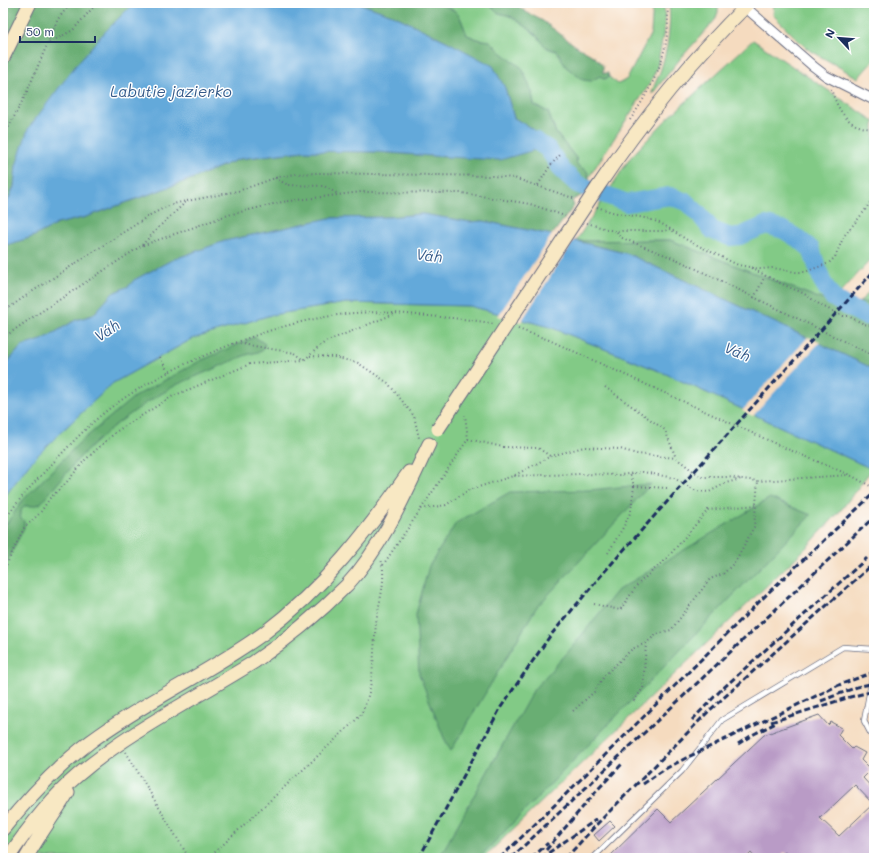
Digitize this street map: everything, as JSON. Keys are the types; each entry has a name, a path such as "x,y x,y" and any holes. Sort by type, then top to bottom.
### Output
{"main road":[{"path":"3,58 30,3"},
{"path":"3,830 48,778 90,742 126,717 264,633 308,596 328,576 371,525 424,441 438,430 614,162 638,129 745,4"},
{"path":"8,858 38,817 77,776 120,743 277,646 348,584 364,564 400,505 424,441"},
{"path":"26,858 36,839 57,810 77,776"},
{"path":"3,836 14,816"}],"street":[{"path":"745,4 826,76 874,100"}],"lane":[{"path":"593,858 682,771 722,720 843,647 874,649"},
{"path":"874,667 864,721 874,740"}],"path":[{"path":"3,138 26,94 58,20 70,3"},
{"path":"48,44 73,30 97,3"},
{"path":"628,123 646,97 656,77 662,59 667,32 667,3"},
{"path":"831,88 834,98 842,112 852,123 870,128 874,131"},
{"path":"538,185 550,166 561,154"},
{"path":"3,312 150,215 177,203 238,191 276,178 296,174 434,174 507,177 538,185 582,201"},
{"path":"276,178 288,185 324,186 339,194"},
{"path":"141,246 228,215 282,202 361,192 462,193 530,204 566,216"},
{"path":"597,206 612,212 650,219 664,225 687,240 738,265 750,268 772,268 805,272 829,263 835,257 844,236 874,197"},
{"path":"3,338 141,246 188,200"},
{"path":"581,221 617,232 665,231 671,229"},
{"path":"617,232 620,237 678,260 874,356"},
{"path":"750,268 804,293 822,306 864,324 874,326"},
{"path":"754,298 765,276"},
{"path":"3,523 11,510 26,492 71,443 119,401 168,372 235,342 278,327 337,315 374,312 463,319 496,324"},
{"path":"3,572 24,528 40,513 50,498 66,484 85,460 117,431 172,396 250,364 304,360 325,342 396,313"},
{"path":"515,328 550,340 772,442 850,475 874,488"},
{"path":"235,342 295,353 304,360"},
{"path":"309,356 334,358 358,363 388,383 414,416 424,441"},
{"path":"160,357 168,372"},
{"path":"605,387 666,430 676,458"},
{"path":"383,565 468,440 464,415"},
{"path":"468,440 503,447 538,448 550,456"},
{"path":"421,509 446,505 470,490 513,476 550,456 584,447 620,449 637,454 676,458 702,477 727,477 758,481 850,475"},
{"path":"513,476 580,474 620,475 643,472 674,478 696,491 709,492 726,483 741,479"},
{"path":"608,553 631,511 634,486 630,473"},
{"path":"573,711 594,692 605,675 632,649 646,643 657,634 671,630 710,580 723,574 735,562 754,527 758,481"},
{"path":"634,486 667,488"},
{"path":"594,604 620,610 638,584 668,557 708,510 756,505"},
{"path":"209,858 258,810 290,783 360,716 367,704 377,621 383,586 383,565 380,557"},
{"path":"634,701 643,688 646,643"},
{"path":"120,743 189,858"}],"green space":[{"path":"3,3 136,3 101,36 76,65 16,166 14,187 3,212"},
{"path":"358,3 439,3 455,11 460,17 467,35 477,39 490,41 502,53 522,68 532,92 534,105 548,112 556,133 576,158 577,165 587,171 590,180 584,184 583,195 572,200 574,206 552,235 483,221 470,222 422,214 390,217 330,218 225,241 172,260 134,280 129,286 113,293 93,315 76,320 42,340 22,346 3,366 3,246 32,237 57,224 86,217 191,179 239,159 303,151 377,152 447,157 534,130 514,118 505,88 448,42 395,16"},
{"path":"439,3 490,3 495,11 515,19 533,32 545,46 557,51 566,67 600,76 604,79 609,77 618,84 627,79 651,33 653,3 664,3 665,25 657,68 649,85 589,177 587,171 577,165 576,158 556,133 548,112 534,105 532,92 502,53 491,42 467,35 460,17"},
{"path":"490,3 514,3 526,12 543,21 576,46 595,57 603,66 603,73 608,73 609,77 604,79 600,76 591,81 583,80 566,67 557,51 545,46 533,32 515,19 495,11"},
{"path":"669,3 718,3 718,12 715,20 680,59 652,94 661,69 667,45 670,20"},
{"path":"774,3 874,3 874,60 858,78 806,48 773,15"},
{"path":"753,40 874,121 874,256 831,303 670,240 576,241 630,158 665,121"},
{"path":"670,240 831,303 874,302 874,369 628,254 576,241"},
{"path":"874,286 874,302 859,303"},
{"path":"346,303 470,306 550,327 664,373 872,469 842,509 806,548 483,858 3,858 3,499 29,464 113,383 192,339 271,315"},
{"path":"255,337 265,344 262,351 246,355 176,385 146,403 111,428 81,456 40,504 24,506 20,517 24,521 24,528 3,569 3,530 5,526 22,501 78,444 134,397 200,361"},
{"path":"651,484 536,608 451,751 444,738 419,674 416,614 429,566 456,523 510,492 589,490"},
{"path":"770,498 811,515 479,858 439,858 534,689 568,652 618,590"}],"water":[{"name":"Labutie jazierko","path":"136,3 358,3 395,16 493,66 505,88 514,118 534,130 534,150 500,160 377,152 303,151 239,159 191,179 86,217 57,224 32,237 3,246 3,212 14,187 16,166 28,129 76,65 101,36"},
{"name":"Váh","path":"422,214 470,222 483,221 552,235 628,254 874,369 874,470 664,373 550,327 470,306 346,303 271,315 192,339 113,383 29,464 3,499 3,366 22,346 42,340 76,320 93,315 113,293 129,286 134,280 172,260 225,241 330,218 390,217"}],"pier":[{"path":"553,233 575,239 521,322 498,316"},
{"path":"808,337 820,342 753,416 742,411"}],"building":[{"path":"819,715 828,725 831,722 842,728 838,735 852,749 854,747 865,753 861,760 871,770 863,778 874,790 874,858 790,858 785,852 778,858 755,858 751,853 746,858 608,858 658,809 671,822 764,735","holes":["855,785 873,804 839,836 820,818"]},
{"path":"610,821 615,826 599,841 594,835"}],"waterway":[{"path":"511,135 534,140 548,149 562,170 577,184 627,203 670,196 686,202 699,214 712,230 730,237 740,236 766,225 784,230 811,249 822,281 832,297 865,316 874,317"}],"railway":[{"path":"419,858 501,707 550,636 605,571 874,271"},
{"path":"500,858 770,591 874,493"},
{"path":"511,858 874,517"},
{"path":"692,720 720,691 867,558"},
{"path":"566,858 598,823 709,711 874,563"},
{"path":"643,784 665,769 686,758 839,685 874,672"},
{"path":"821,701 857,687 874,683"},
{"path":"771,722 874,691"},
{"path":"738,744 776,723"},
{"path":"546,850 600,787 622,764"},
{"path":"541,858 597,819"},
{"path":"532,858 548,843"}]}
